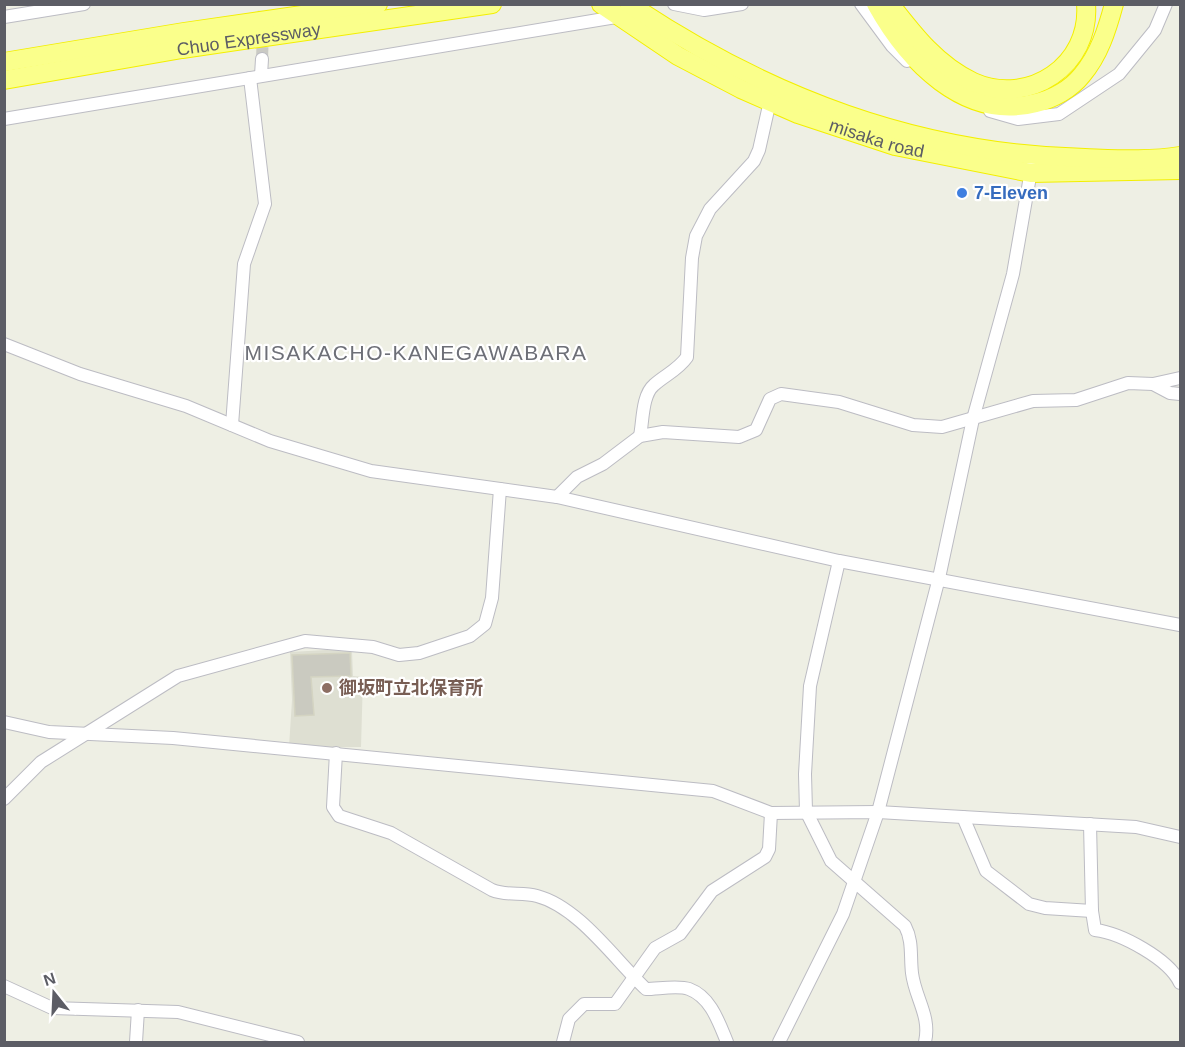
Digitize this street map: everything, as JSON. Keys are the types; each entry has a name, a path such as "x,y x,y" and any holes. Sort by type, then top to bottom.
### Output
{"highway":[{"name":"Chuo Expressway","path":"4,62 184,32 378,4"},
{"name":"Chuo Expressway","path":"4,80 182,49 492,4"},
{"name":"misaka road","path":"602,4 623,11 779,90 843,114 909,133 1032,165 1180,156"},
{"path":"876,4 901,43 934,77 968,98 1012,107 1049,99 1081,77 1101,44 1114,4"},
{"path":"890,4 925,49 955,72 975,83 1005,89 1027,86 1054,76 1072,59 1084,38 1086,4"},
{"name":"misaka road","path":"623,11 678,56 770,101 841,130 895,146 1032,165 1180,170"}],"street":[{"path":"4,17 84,4"},
{"path":"674,4 704,9 742,4"},
{"path":"861,4 892,46 926,80 968,105 1018,119 1059,114 1119,74 1155,30 1166,4"},
{"path":"4,118 623,11"},
{"path":"232,425 244,264 265,204 256,76 262,59"},
{"path":"640,435 647,393 652,386 681,366 687,357 692,258 696,236 710,209 754,161 759,150 770,101"},
{"path":"779,1042 828,945 855,883 878,812 939,578 973,419 1013,274 1032,165"},
{"path":"4,344 80,374 186,406 270,441 371,471 557,497 839,561 1180,625"},
{"path":"557,497 577,477 603,464 640,435 663,432 740,437 756,430 770,399 781,394 839,402 913,425 942,427 1033,401 1076,400 1128,383 1153,384 1180,378"},
{"path":"1153,384 1170,393 1180,394"},
{"path":"4,799 41,762 178,676 305,641 373,647 399,656 470,636 485,624 492,598 501,489"},
{"path":"839,561 810,686 804,774 806,811 831,861 905,926 911,937 912,975 928,1021 925,1042"},
{"path":"4,722 50,732 173,738 713,791 771,813 878,812 1090,824 1136,827 1180,837"},
{"path":"336,753 333,807 339,816 391,833 492,890 500,893 536,895 572,913 646,989 687,988 696,993 714,1011 726,1042"},
{"path":"563,1042 569,1019 584,1004 615,1004 655,948 680,934 712,891 765,857 769,849 771,813"},
{"path":"963,817 987,872 1029,904 1045,908 1092,910"},
{"path":"1090,824 1092,910 1095,930 1111,932 1127,938 1176,974 1180,983"},
{"path":"4,986 52,1008 178,1012 298,1042"},
{"path":"136,1042 138,1010"}],"shaded area":[{"name":"御坂町立北保育所","path":"352,651 353,676 363,677 361,747 289,747 292,700 290,652"}],"building":[{"path":"350,653 351,676 311,677 314,715 295,716 292,655"}],"tunnel":[{"path":"262,59 264,4"}],"place":[{"name":"7-Eleven","path":"962,193"},
{"name":"御坂町立北保育所","path":"327,688"}],"district":[{"name":"MISAKACHO-KANEGAWABARA","path":"416,352"}]}
